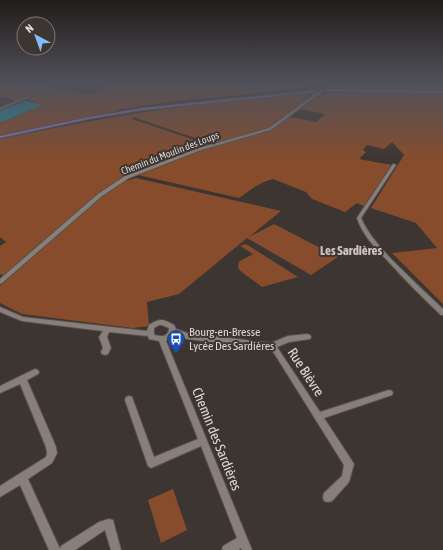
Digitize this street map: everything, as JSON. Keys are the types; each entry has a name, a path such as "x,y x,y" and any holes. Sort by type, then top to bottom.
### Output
{"main road":[{"path":"0,137 82,119 139,110"}],"street":[{"name":"Chemin du Moulin des Loups","path":"0,282 100,195 127,177 200,149 270,128 295,110"},
{"path":"394,165 360,218 359,222 369,238 443,313"},
{"path":"0,309 22,319 132,331 151,330 157,323 166,323 172,327 173,331 169,336 162,339 154,338 151,330"},
{"path":"105,352 107,348 104,337 107,328"},
{"name":"Rue Bièvre","path":"173,331 187,336 272,346 277,351 349,464 346,479 328,497"},
{"path":"272,346 288,339 307,337"},
{"name":"Chemin des Sardières","path":"162,339 245,546"},
{"path":"0,390 35,372"},
{"path":"0,492 49,460 52,453 51,447 22,379"},
{"path":"319,416 389,393"},
{"path":"129,400 151,463 202,441"},
{"path":"22,478 55,550"},
{"path":"65,550 103,526 109,524 116,550"},
{"path":"227,550 245,546"}],"shaded area":[{"path":"31,110 119,110 0,135 0,121 4,121"},
{"path":"160,110 293,110 268,129 213,144 133,117 132,119 209,145 118,181 98,194 4,276 0,274 0,246 6,242 0,237 0,139"},
{"path":"303,110 443,110 443,304 392,253 437,248 416,223 371,208 404,155 392,142 384,149 367,145 363,150 366,152 359,159 392,165 364,206 357,203 345,212 312,199 306,192 273,179 259,185 239,198 138,175 200,151 271,129 290,117 317,122 325,114"},
{"path":"136,178 281,211 249,237 274,224 338,257 311,275 247,238 179,294 147,302 149,326 133,328 22,314 0,303 0,286 102,196 111,189"},
{"path":"246,244 298,277 262,287 239,270 238,264 240,261 253,254 240,246"},
{"path":"173,489 187,530 161,543 148,500"}],"water":[{"path":"31,110 4,121 0,121 0,111"}],"place":[{"name":"Bourg-en-Bresse Lycée Des Sardières","path":"176,354"}],"district":[{"name":"Les Sardières","path":"351,250"}]}
